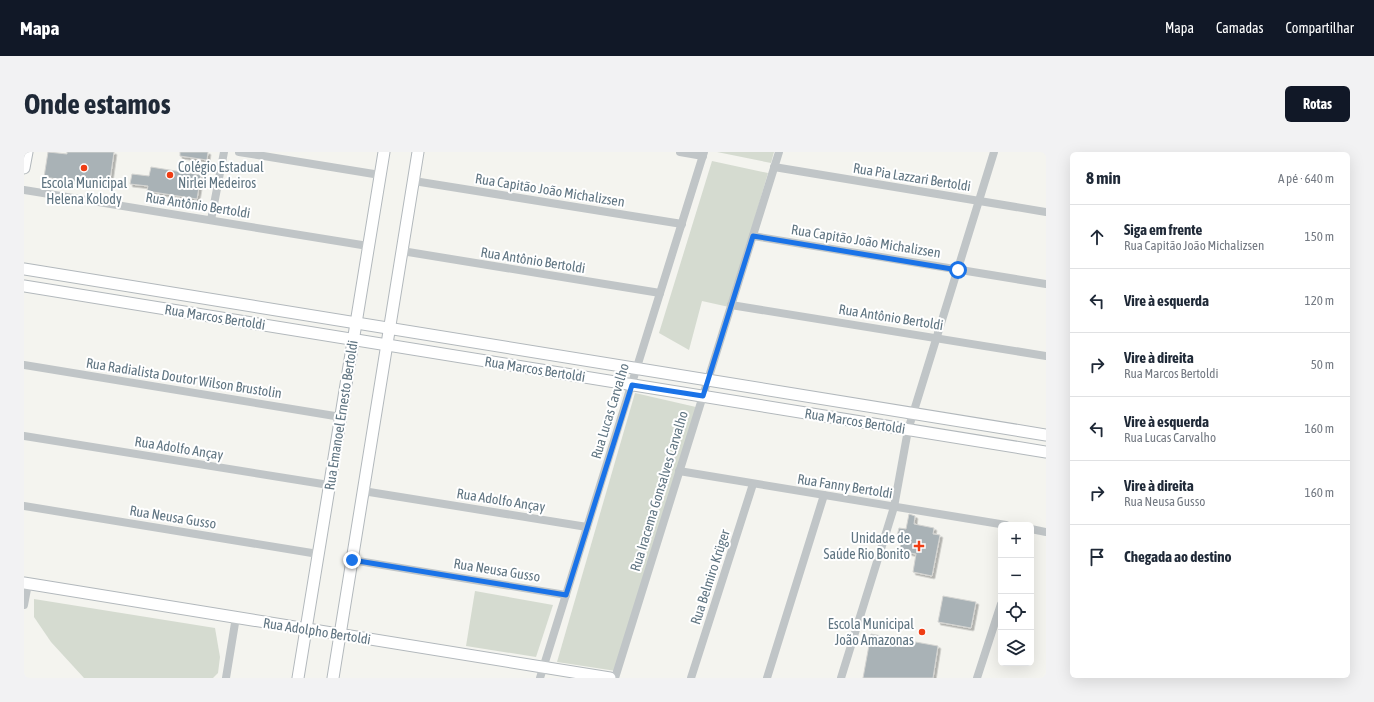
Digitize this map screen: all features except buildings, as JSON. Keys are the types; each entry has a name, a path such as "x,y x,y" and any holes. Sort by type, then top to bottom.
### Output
{"street":[{"path":"24,168 27,152"},
{"path":"211,220 224,152"},
{"path":"239,152 380,175"},
{"name":"Rua Emanoel Ernesto Bertoldi","path":"298,678 384,152"},
{"path":"333,678 418,152"},
{"path":"680,152 704,154"},
{"name":"Rua Iracema Gonsalves Carvalho","path":"615,678 779,152"},
{"path":"841,678 894,507 908,430 994,152"},
{"name":"Rua Lucas Carvalho","path":"542,673 704,154"},
{"name":"Rua Pia Lazzari Bertoldi","path":"774,167 1046,212"},
{"name":"Rua Capitão João Michalizsen","path":"414,181 682,224"},
{"name":"Rua Antônio Bertoldi","path":"24,190 368,246"},
{"name":"Rua Capitão João Michalizsen","path":"753,236 1046,284"},
{"name":"Rua Antônio Bertoldi","path":"402,251 660,293"},
{"name":"Rua Marcos Bertoldi","path":"24,268 1046,435"},
{"name":"Rua Marcos Bertoldi","path":"24,286 1046,452"},
{"name":"Rua Antônio Bertoldi","path":"731,304 1046,356"},
{"name":"Rua Radialista Doutor Wilson Brustolin","path":"24,365 340,417"},
{"name":"Rua Adolfo Ançay","path":"24,436 329,485"},
{"name":"Rua Fanny Bertoldi","path":"679,471 998,524"},
{"name":"Rua Belmiro Krüger","path":"691,678 753,484"},
{"name":"Rua Adolfo Ançay","path":"363,491 587,527"},
{"path":"767,678 824,495"},
{"name":"Rua Neusa Gusso","path":"24,506 318,554"},
{"path":"1034,530 1046,532"},
{"name":"Rua Neusa Gusso","path":"352,560 566,595"},
{"path":"24,605 26,583"},
{"name":"Rua Adolpho Bertoldi","path":"26,583 340,634 542,673 610,678"},
{"path":"977,678 998,613"},
{"path":"226,678 236,617"}],"shaded area":[{"path":"717,152 774,152 771,163"},
{"path":"712,161 768,173 729,307 702,301 689,350 659,333"},
{"path":"635,393 696,407 616,671 557,662"},
{"path":"475,591 553,605 536,657 466,646"},
{"path":"34,599 215,628 220,657 218,673 213,678 84,678 51,642 34,617"}],"place":[{"name":"Escola Municipal Helena Kolody","path":"84,168"},
{"name":"Colégio Estadual Nirlei Medeiros","path":"170,175"},
{"name":"Unidade de Saúde Rio Bonito","path":"919,546"},
{"name":"Escola Municipal João Amazonas","path":"922,632"}],"route":[{"path":"352,560 566,595 632,385 703,396 753,236 958,270"}]}
